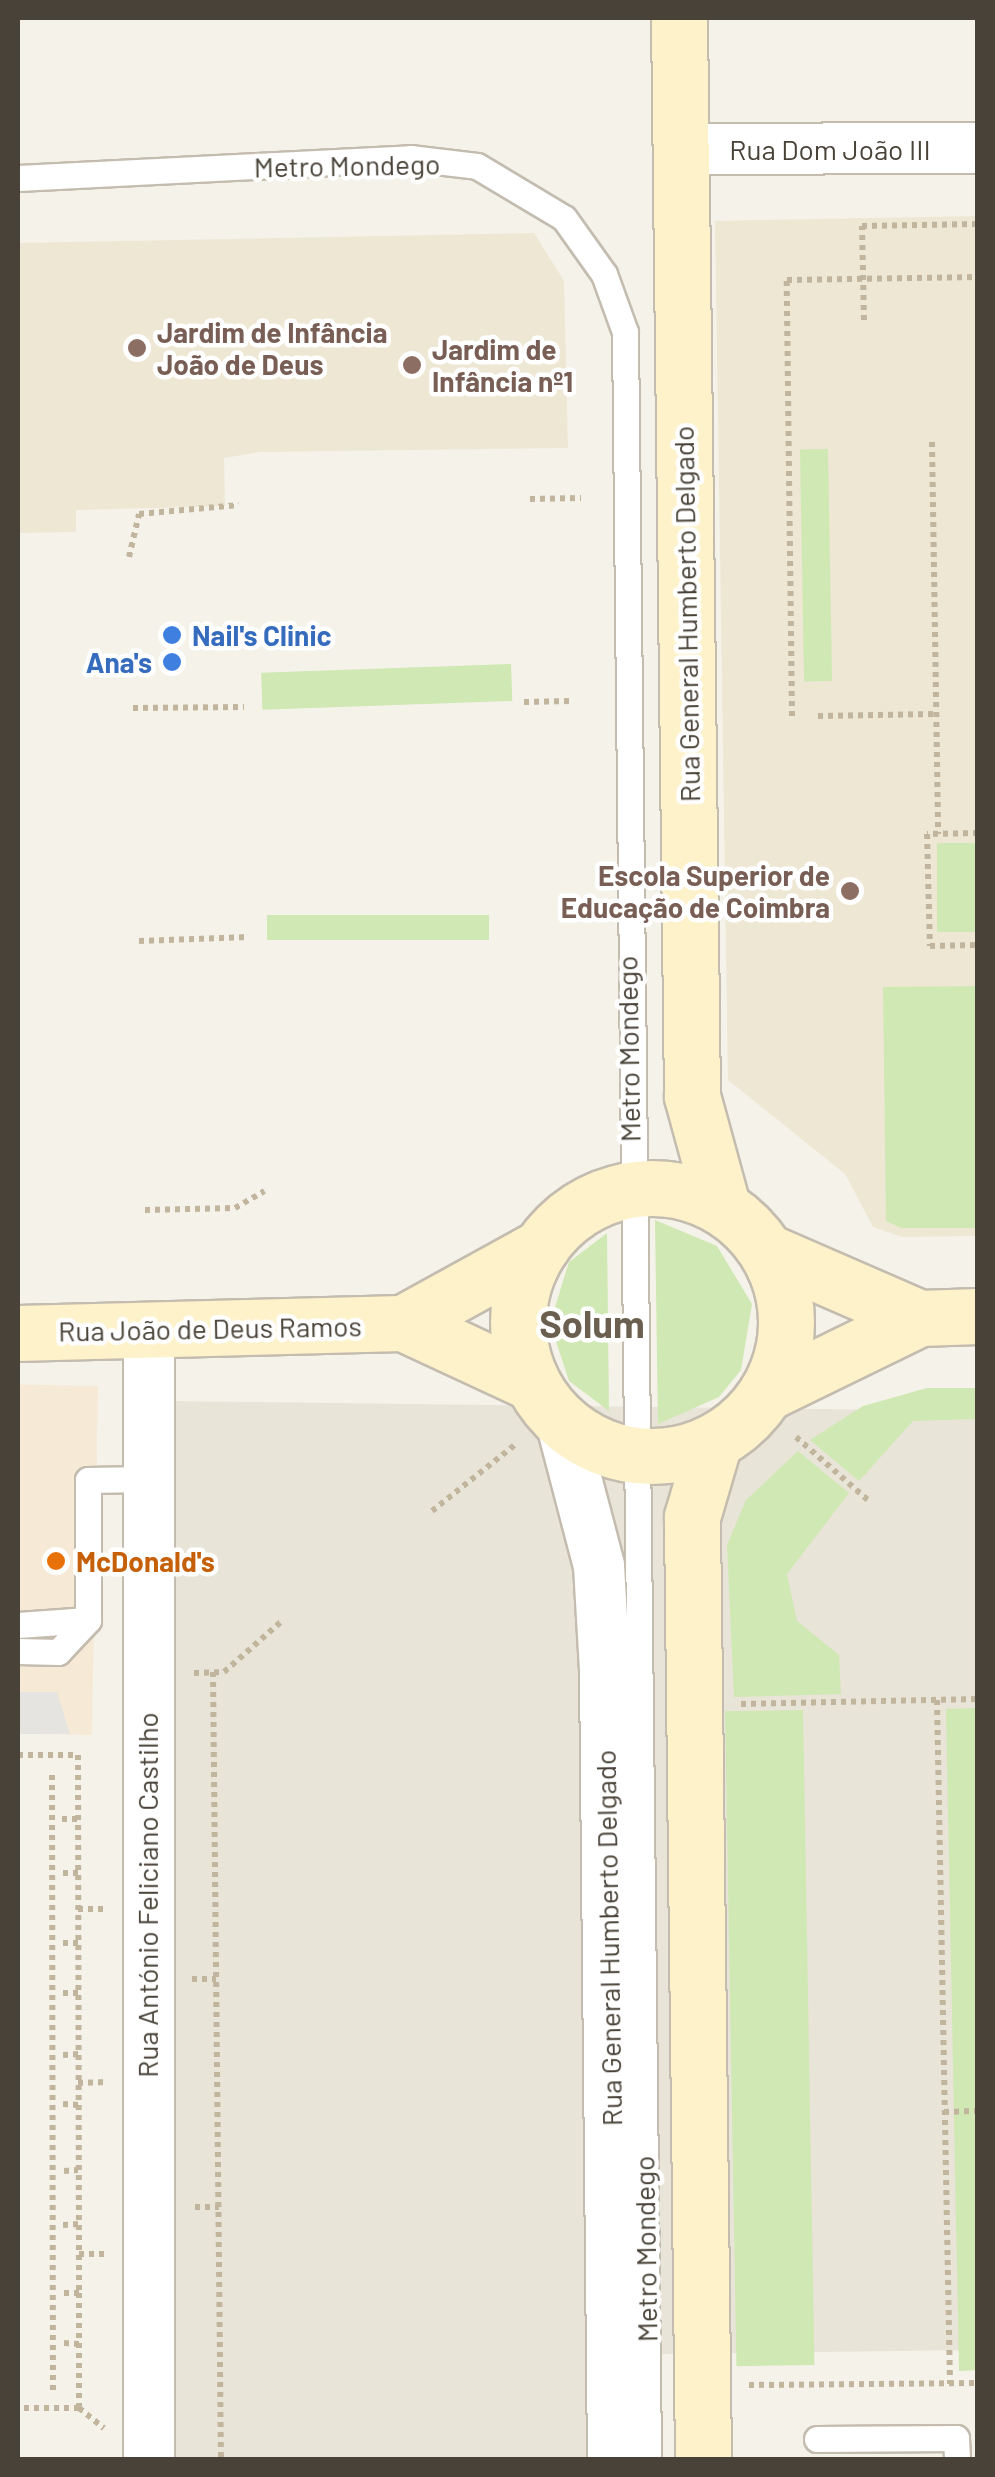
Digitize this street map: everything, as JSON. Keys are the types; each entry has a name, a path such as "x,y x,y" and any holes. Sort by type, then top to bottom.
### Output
{"main road":[{"name":"Rua General Humberto Delgado","path":"680,18 692,1096 722,1206"},
{"path":"536,1416 516,1320 541,1247 589,1203 632,1189 678,1190 722,1206 768,1252 920,1318 978,1316"},
{"name":"Rua João de Deus Ramos","path":"18,1333 403,1323 541,1247"},
{"path":"768,1252 787,1322 781,1415"},
{"path":"634,1456 714,1442 781,1415 920,1318"},
{"name":"Rua João de Deus Ramos","path":"403,1323 536,1416 634,1456"},
{"path":"703,2460 692,1516 714,1442"}],"street":[{"name":"Rua Dom João III","path":"682,149 978,148"},
{"name":"Rua António Feliciano Castilho","path":"148,1330 149,2460"},
{"name":"Rua General Humberto Delgado","path":"536,1416 599,1566 604,1652 613,2460"}],"lane":[{"name":"Metro Mondego","path":"18,178 410,158 476,166 564,218 604,274 625,332 634,1456 648,2460"},
{"path":"18,1651 58,1652 88,1620 88,1480 146,1480"},
{"path":"18,1625 88,1620"},
{"path":"816,2438 956,2438 957,2460"}],"path":[{"path":"864,320 862,226 978,224"},
{"path":"792,716 787,280 978,277"},
{"path":"932,442 938,834"},
{"path":"530,499 580,498"},
{"path":"130,557 138,514 239,506"},
{"path":"524,702 572,701"},
{"path":"133,708 244,707"},
{"path":"818,716 936,714"},
{"path":"978,833 927,834 930,946 978,945"},
{"path":"139,940 249,937"},
{"path":"145,1210 236,1208 264,1191"},
{"path":"781,1415 869,1501"},
{"path":"432,1511 536,1416"},
{"path":"222,2460 213,1672 283,1620"},
{"path":"720,1704 978,1699"},
{"path":"937,1700 950,2384"},
{"path":"18,1755 78,1755 79,1943 79,2408 18,2408"},
{"path":"52,1775 53,2393"},
{"path":"62,1819 78,1819"},
{"path":"63,1872 78,1873"},
{"path":"63,1943 79,1943"},
{"path":"63,1993 78,1993"},
{"path":"63,2055 78,2054"},
{"path":"63,2104 79,2105"},
{"path":"944,2112 978,2111"},
{"path":"64,2170 78,2170"},
{"path":"63,2225 79,2224"},
{"path":"64,2293 79,2293"},
{"path":"64,2343 79,2344"},
{"path":"736,2385 978,2382"}],"shaded area":[{"name":"Escola Superior de Educação de Coimbra","path":"977,216 977,1236 902,1237 873,1227 845,1174 728,1080 715,221"},
{"path":"534,233 564,281 568,448 260,452 224,458 225,506 76,510 76,532 18,533 18,243"},
{"name":"McDonald's","path":"18,1385 98,1386 92,1735 18,1734"},
{"path":"168,1401 977,1411 977,2350 599,2355 600,2459 166,2460"},
{"path":"18,1692 57,1692 70,1734 18,1734"}],"green space":[{"path":"800,449 828,449 832,681 804,681"},
{"path":"511,664 512,701 262,710 261,673"},
{"path":"937,843 977,843 977,932 937,932"},
{"path":"267,915 489,915 489,940 267,940"},
{"path":"977,986 977,1228 901,1228 886,1221 883,987"},
{"path":"655,1220 717,1246 752,1304 741,1370 719,1397 658,1424"},
{"path":"607,1233 609,1411 569,1381 550,1323 569,1262"},
{"path":"927,1388 977,1388 977,1419 913,1421 859,1481 810,1440 863,1406"},
{"path":"798,1451 849,1493 787,1574 797,1621 839,1655 841,1694 734,1697 727,1545 746,1500"},
{"path":"977,1708 978,2370 959,2371 946,1709"},
{"path":"803,1710 814,2365 736,2366 725,1711"}],"place":[{"name":"Jardim de Infância João de Deus","path":"137,348"},
{"name":"Jardim de Infância nº1","path":"412,365"},
{"name":"Nail's Clinic","path":"172,635"},
{"name":"Ana's","path":"172,662"},
{"name":"Escola Superior de Educação de Coimbra","path":"850,891"},
{"name":"McDonald's","path":"56,1561"}],"district":[{"name":"Solum","path":"592,1324"}]}
